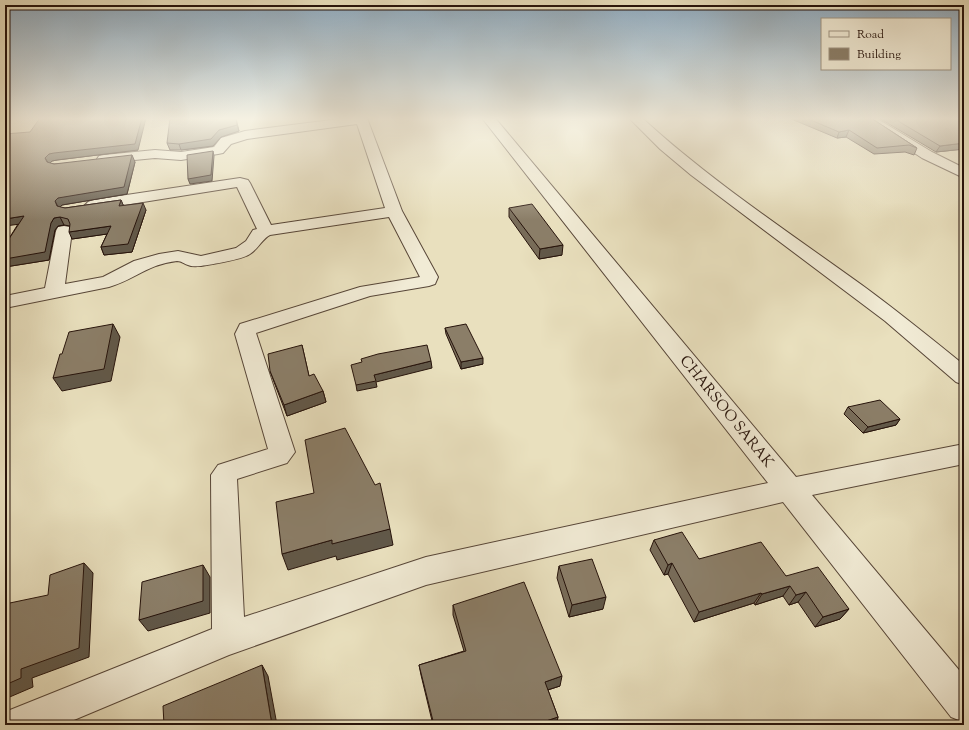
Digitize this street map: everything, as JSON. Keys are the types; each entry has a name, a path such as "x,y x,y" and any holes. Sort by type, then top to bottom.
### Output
{"street":[{"path":"94,160 154,154 181,156 205,152"},
{"path":"229,639 224,474 278,456 282,452 246,334 247,329 367,291 428,280 429,277 394,212 373,152"},
{"name":"CHARSOO SARAK","path":"516,152 964,704"},
{"path":"674,152 698,173 783,238 891,316 964,377"},
{"path":"922,152 964,174"},
{"path":"75,208 240,182 243,184 266,231"},
{"path":"5,302 109,281 140,265 159,259 178,256 188,257 193,261 202,261 242,252 253,244 259,234 266,231 394,212"},
{"path":"54,292 64,231"},
{"path":"18,725 229,639 426,571 788,489 964,454"}],"building":[{"path":"5,152 62,152 49,154 45,158 47,162 54,164 132,155 124,187 58,198 55,201 57,206 65,208 121,200 119,206 143,203 128,244 101,247 111,226 69,232 70,224 68,219 60,217 54,218 51,223 45,252 5,259 5,245 24,216 5,219"},
{"path":"213,152 211,175 188,179 187,155"},
{"path":"532,204 563,245 540,249 509,208"},
{"path":"113,324 104,369 53,378 60,354 62,354 69,332"},
{"path":"466,324 483,358 461,362 445,328"},
{"path":"302,345 309,376 314,374 323,391 284,405 270,371 268,354"},
{"path":"427,345 431,361 374,375 376,381 356,385 351,365 362,362 361,359 378,354"},
{"path":"880,400 900,419 868,427 848,407"},
{"path":"345,428 375,485 380,483 390,529 332,544 332,540 282,554 276,502 314,493 305,440"},
{"path":"682,532 699,559 761,542 786,576 818,567 849,609 823,617 806,592 796,595 790,586 762,594 761,593 699,612 672,563 668,565 654,540"},
{"path":"592,559 606,597 572,605 559,566"},
{"path":"84,563 79,648 21,669 21,678 5,685 5,604 48,595 50,575"},
{"path":"203,565 203,601 139,620 142,582"},
{"path":"524,582 562,676 545,682 558,717 534,725 434,725 419,665 466,651 453,605"},
{"path":"262,665 272,725 164,725 163,706"}]}
